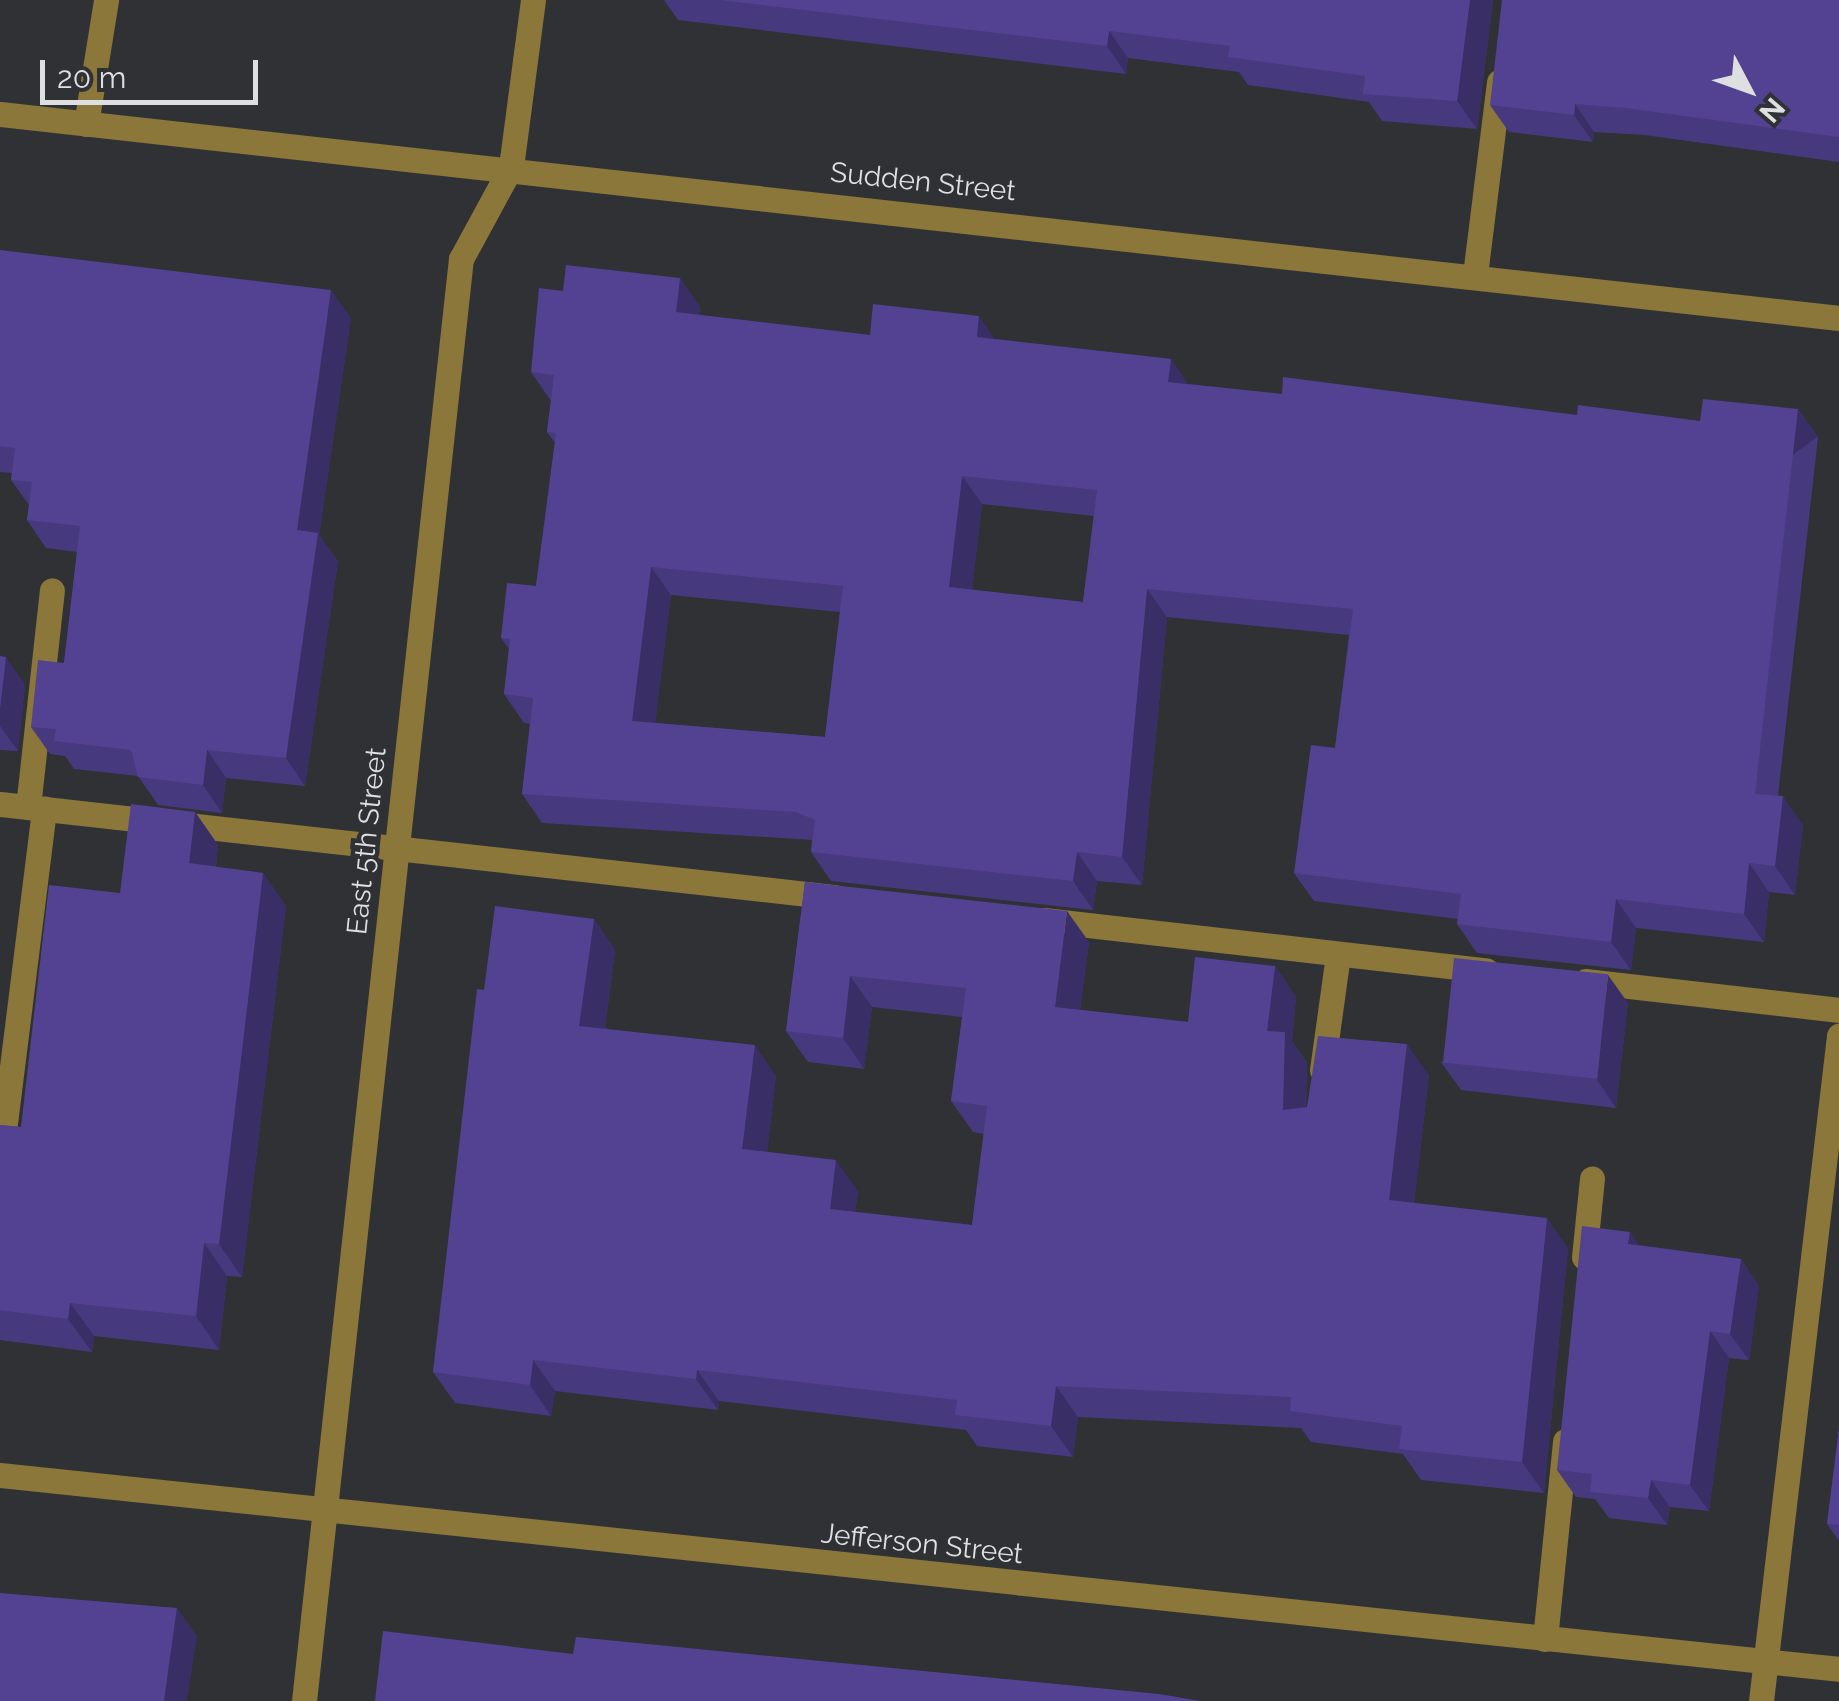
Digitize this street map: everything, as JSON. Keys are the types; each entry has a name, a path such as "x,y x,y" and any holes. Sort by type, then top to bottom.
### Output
{"street":[{"path":"86,124 106,0"},
{"name":"East 5th Street","path":"304,1701 461,260 511,167 533,0"},
{"path":"1475,275 1502,58"},
{"name":"Sudden Street","path":"0,114 511,167 1839,318"},
{"path":"4,1131 36,808 52,590"},
{"path":"0,804 862,900"},
{"path":"1021,918 1511,973"},
{"path":"1320,1090 1338,954"},
{"path":"1550,978 1839,1010"},
{"path":"1761,1701 1839,1036"},
{"path":"1580,1292 1592,1178"},
{"path":"1545,1639 1568,1407"},
{"name":"Jefferson Street","path":"0,1474 324,1514 1839,1670"}],"building":[{"path":"720,0 1470,0 1457,101 1363,94 1365,76 1228,57 1230,46 1109,31 1107,46"},
{"path":"1502,0 1839,0 1839,137 1626,108 1575,104 1574,115 1490,105"},
{"path":"0,250 331,290 297,530 318,533 286,758 207,750 203,785 138,777 131,750 54,741 56,729 31,727 38,660 64,663 80,526 27,520 32,482 11,480 15,448 0,446"},
{"path":"566,265 680,278 676,312 870,335 873,304 979,316 977,337 1171,359 1168,382 1282,394 1283,377 1577,415 1578,405 1700,421 1703,399 1798,409 1755,794 1783,796 1775,866 1749,863 1744,914 1616,899 1611,942 1457,924 1461,894 1294,873 1311,745 1335,748 1353,609 1147,589 1122,857 1077,852 1073,881 811,852 815,820 796,812 522,794 533,698 504,694 510,639 501,638 507,583 536,586 556,433 547,432 554,375 531,372 539,288 563,291","holes":["962,476 1097,490 1083,602 949,587","651,567 843,586 825,737 632,721"]},
{"path":"0,656 6,657 0,708"},
{"path":"131,804 195,812 189,863 263,873 219,1244 204,1243 196,1316 70,1303 68,1319 0,1310 0,1125 21,1127 49,885 120,893"},
{"path":"805,882 1067,911 1055,1007 1188,1022 1195,957 1275,966 1267,1031 1285,1032 1283,1110 1307,1107 1318,1036 1407,1044 1389,1200 1547,1218 1522,1462 1399,1449 1402,1426 1290,1411 1291,1397 1056,1386 1051,1426 955,1415 957,1400 697,1370 696,1379 533,1360 530,1385 433,1372 477,989 484,990 495,906 594,919 579,1026 755,1045 742,1149 836,1160 830,1209 972,1225 987,1106 951,1101 966,988 850,976 843,1038 786,1031"},
{"path":"1454,958 1608,974 1597,1079 1443,1062"},
{"path":"1582,1226 1630,1232 1628,1244 1741,1259 1730,1334 1710,1331 1690,1485 1651,1480 1648,1498 1590,1492 1592,1474 1557,1470"},
{"path":"1839,1429 1839,1525 1827,1524"},
{"path":"0,1593 177,1608 164,1701 0,1701"},
{"path":"383,1631 573,1654 576,1637 1200,1701 375,1701"}]}
